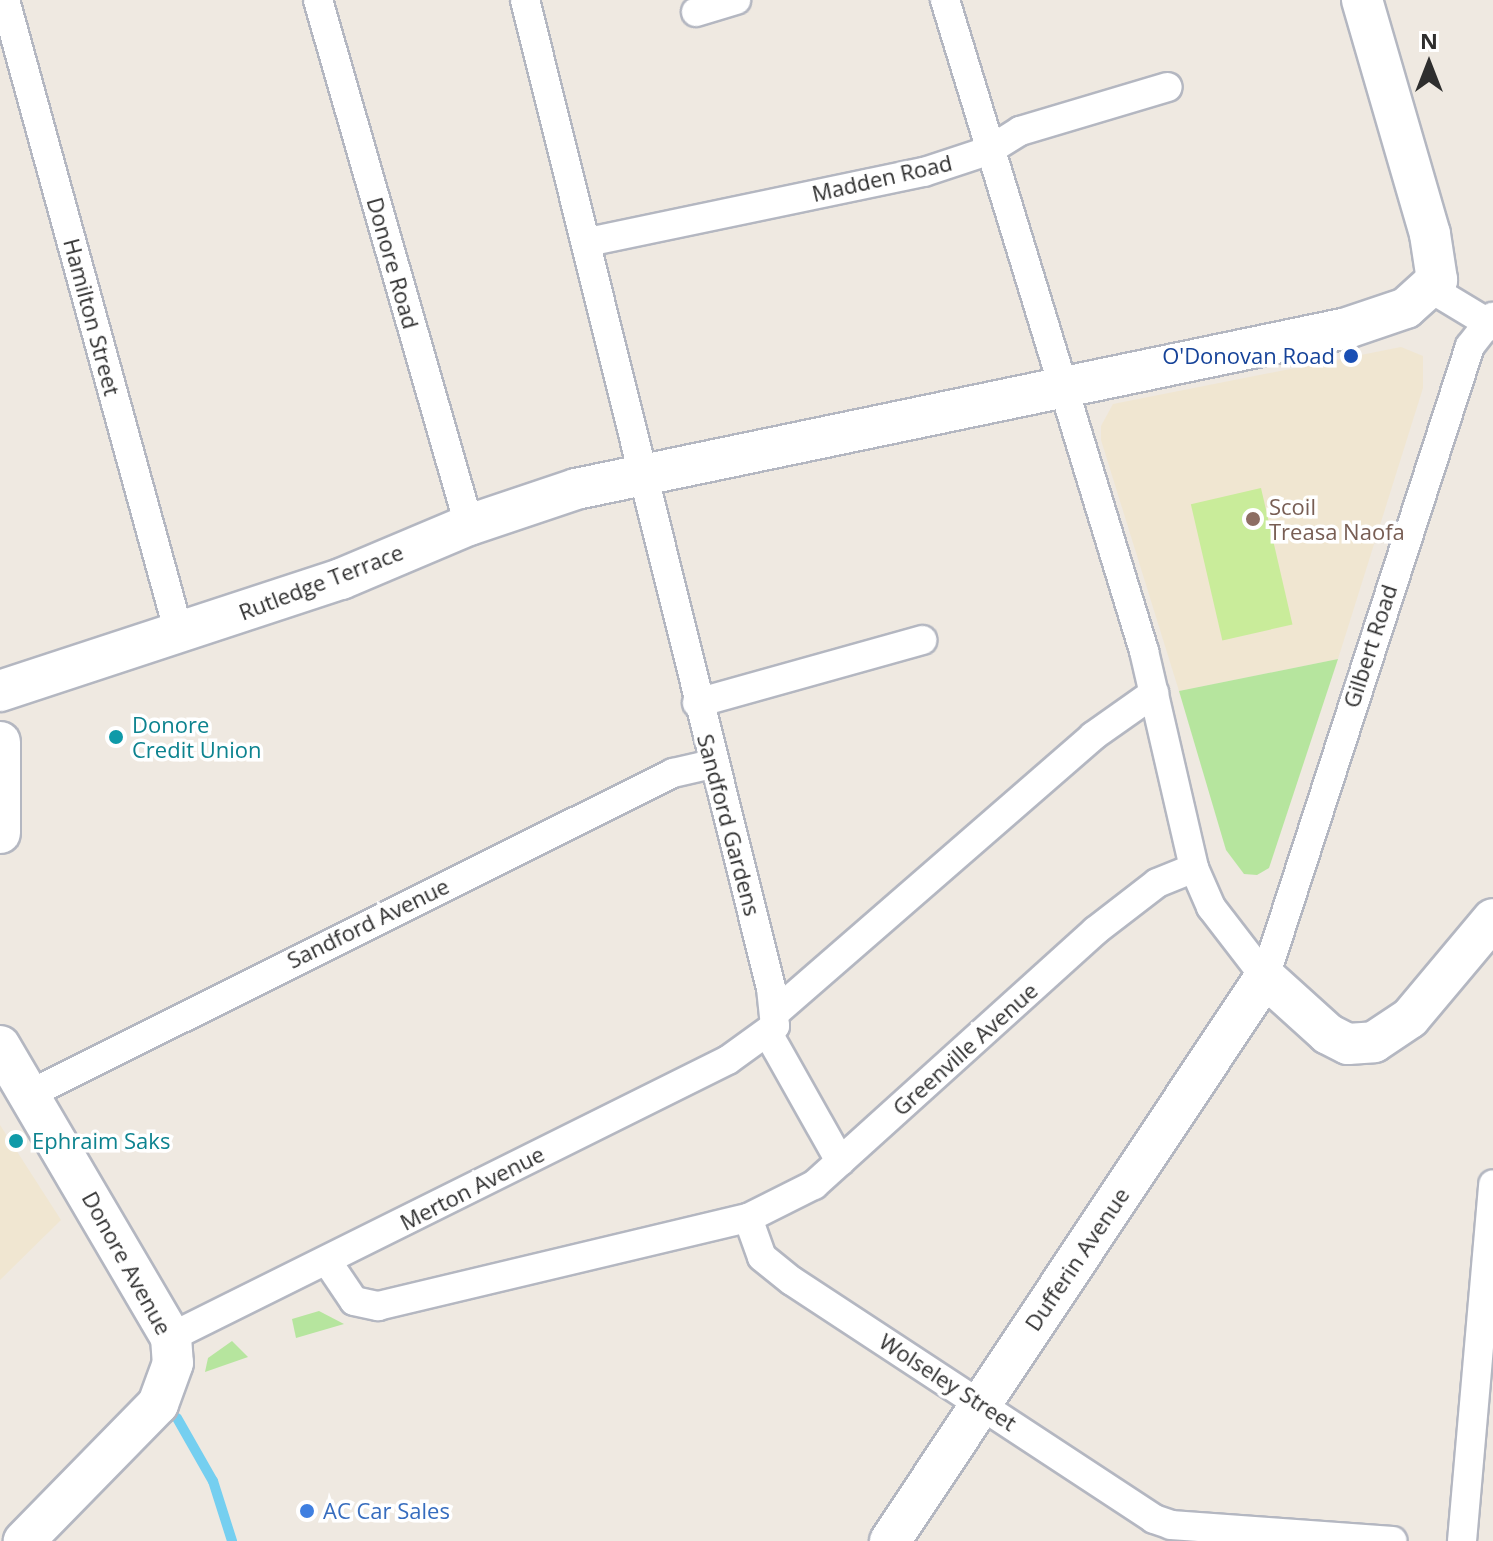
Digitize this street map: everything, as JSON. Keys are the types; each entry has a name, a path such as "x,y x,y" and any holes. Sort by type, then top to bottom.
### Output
{"street":[{"name":"Hamilton Street","path":"5,0 179,633"},
{"name":"Donore Road","path":"318,0 469,525"},
{"name":"Sandford Gardens","path":"525,0 588,242 773,1024 840,1161"},
{"path":"696,12 736,0"},
{"path":"945,0 988,151 1154,693 1194,868 1211,907 1265,977 1328,1034 1348,1044 1374,1042 1410,1018 1493,921"},
{"path":"642,474 1379,319 1406,308 1437,280 1430,234 1362,0"},
{"name":"Madden Road","path":"588,242 924,172 988,151 1020,131 1168,87"},
{"path":"1430,288 1491,321"},
{"name":"Gilbert Road","path":"1265,977 1470,346 1491,321"},
{"name":"Rutledge Terrace","path":"0,691 341,579 469,525 576,489 642,474"},
{"path":"697,703 922,640"},
{"name":"Merton Avenue","path":"171,1337 327,1261 773,1024 1093,736 1154,693"},
{"path":"0,742 0,833"},
{"name":"Sandford Avenue","path":"28,1095 673,773 711,764"},
{"name":"Greenville Avenue","path":"327,1261 354,1301 378,1306 748,1218 814,1185 1095,931 1157,883 1194,868"},
{"name":"Dufferin Avenue","path":"890,1541 1265,977"},
{"name":"Donore Avenue","path":"0,1046 171,1337 173,1363 158,1404 24,1541"},
{"path":"1462,1541 1493,1184"},
{"name":"Wolseley Street","path":"748,1218 762,1257 770,1265 981,1403 1170,1533"},
{"path":"1170,1533 1392,1541"}],"shaded area":[{"name":"Scoil Treasa Naofa","path":"1401,347 1423,356 1423,388 1338,659 1179,691 1101,440 1101,426 1113,404"},
{"path":"0,1125 61,1220 0,1280"}],"green space":[{"path":"1261,488 1292,624 1222,641 1191,504"},
{"path":"1338,659 1269,868 1257,875 1244,874 1226,850 1179,691"},
{"path":"319,1311 344,1324 296,1338 292,1319"},
{"path":"232,1341 248,1357 205,1372 208,1358"}],"waterway":[{"path":"177,1418 213,1481 232,1541"}],"place":[{"name":"O'Donovan Road","path":"1351,356"},
{"name":"Scoil Treasa Naofa","path":"1253,519"},
{"name":"Donore Credit Union","path":"116,737"},
{"name":"Ephraim Saks","path":"16,1141"},
{"name":"AC Car Sales","path":"307,1511"}]}
